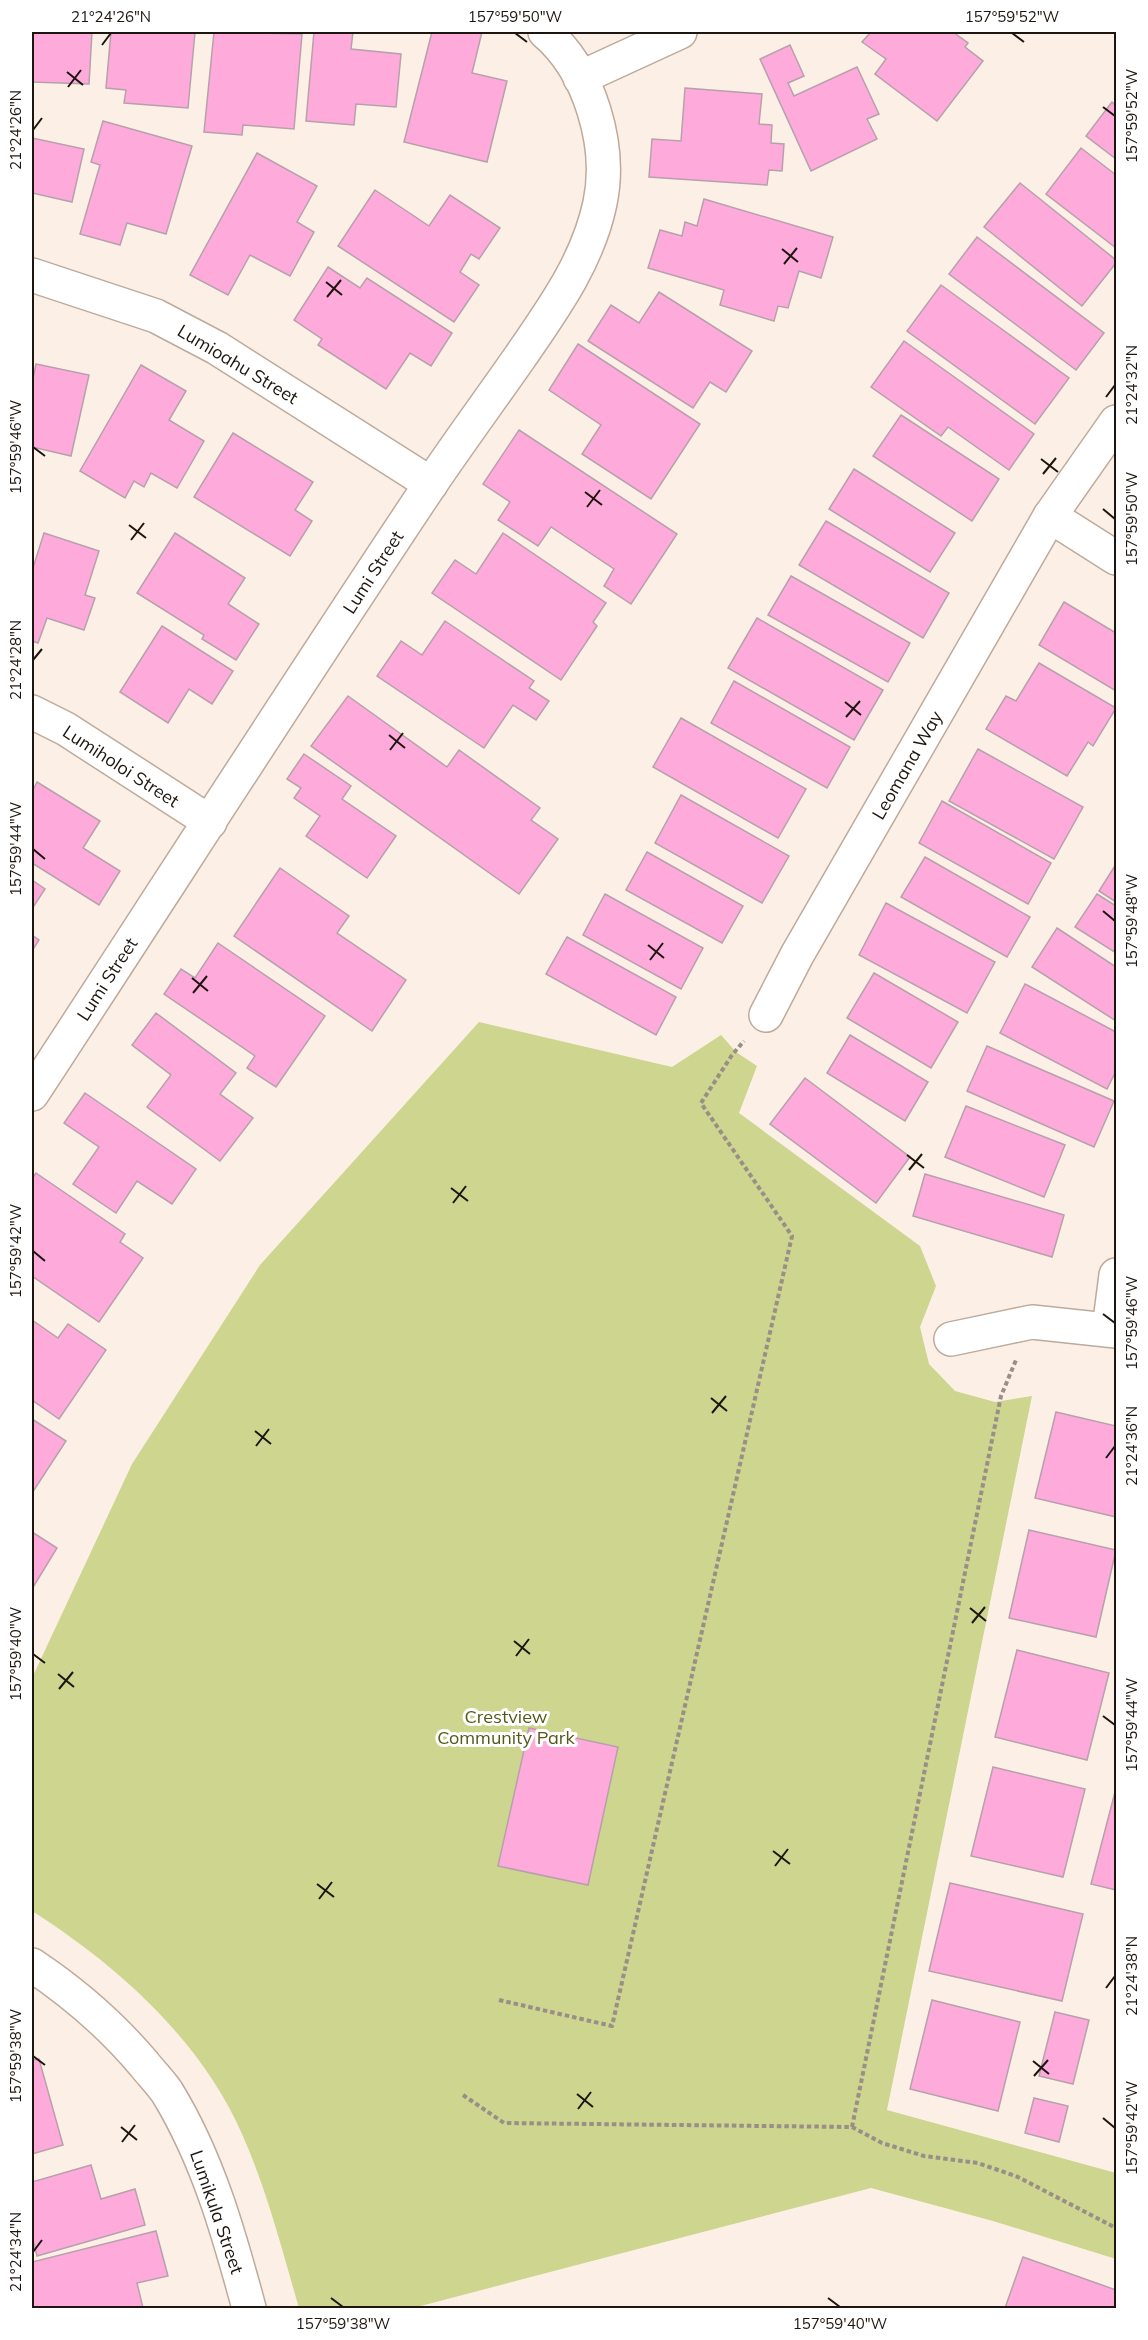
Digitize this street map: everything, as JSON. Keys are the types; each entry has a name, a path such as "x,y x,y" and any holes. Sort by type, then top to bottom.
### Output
{"street":[{"name":"Lumi Street","path":"32,1094 430,484 552,310 586,251 601,201 603,148 594,110 580,78 567,56 545,32"},
{"path":"580,78 680,32"},
{"name":"Lumioahu Street","path":"32,275 156,316 217,348 430,484"},
{"name":"Leomana Way","path":"766,1015 809,935 1050,516 1116,422"},
{"path":"1050,516 1116,558"},
{"name":"Lumiholoi Street","path":"32,711 66,729 210,822"},
{"path":"951,1338 1032,1322 1113,1330 1116,1275"},
{"name":"Lumikula Street","path":"32,1965 67,1988 124,2040 166,2091 202,2160 230,2236 249,2308"}],"path":[{"path":"500,2000 612,2026 792,1236 701,1103 732,1055 766,1015"},
{"path":"852,2127 1001,1396 1032,1322"},
{"path":"463,2095 504,2123 852,2127 882,2143 924,2156 978,2163 1018,2177 1116,2228"}],"green space":[{"name":"Crestview Community Park","path":"479,1022 672,1067 721,1035 736,1052 757,1066 739,1113 920,1246 936,1286 920,1327 929,1364 955,1391 995,1402 1032,1396 887,2110 1116,2173 1116,2259 993,2221 871,2188 413,2308 299,2308 274,2220 251,2155 225,2100 204,2067 180,2036 125,1981 95,1955 32,1911 32,1678 132,1464 260,1265"}],"building":[{"path":"32,32 92,32 89,84 32,82"},
{"path":"111,32 195,32 188,108 124,103 126,90 106,88"},
{"path":"214,32 302,34 294,129 243,125 242,135 204,132"},
{"path":"314,32 353,32 351,49 401,54 396,107 356,104 354,125 306,121"},
{"path":"432,32 482,32 472,73 507,81 487,162 404,142"},
{"path":"871,32 953,32 968,43 965,47 983,61 937,121 875,74 886,59 862,42"},
{"path":"790,45 804,76 788,83 794,96 857,67 879,114 867,119 877,139 811,171 760,59"},
{"path":"685,88 762,94 759,124 772,125 771,143 784,144 782,171 769,170 767,185 649,177 652,139 681,141"},
{"path":"1112,102 1116,106 1116,159 1086,136"},
{"path":"103,121 192,146 166,234 127,223 120,245 80,234 100,165 91,162"},
{"path":"32,138 84,149 72,202 32,193"},
{"path":"1081,148 1116,175 1116,248 1046,194"},
{"path":"257,153 317,186 297,222 314,232 290,276 250,255 228,295 190,275"},
{"path":"1020,183 1116,260 1082,306 984,227"},
{"path":"375,190 429,226 450,195 500,228 479,259 471,254 460,272 479,285 454,322 338,246"},
{"path":"704,199 833,237 821,278 799,271 788,308 778,306 774,321 720,305 724,290 648,268 660,230 682,236 685,222 697,226"},
{"path":"977,237 1104,333 1076,370 949,274"},
{"path":"328,267 360,288 367,278 452,333 431,366 410,353 386,389 318,345 322,339 294,320"},
{"path":"941,285 1069,378 1035,424 907,331"},
{"path":"659,292 752,351 726,392 710,382 693,408 588,341 611,305 639,323"},
{"path":"904,341 1034,434 1009,470 948,427 941,436 871,387"},
{"path":"578,344 700,424 651,499 582,454 601,425 549,390"},
{"path":"36,364 89,375 71,456 32,447 32,384"},
{"path":"141,365 186,391 169,420 204,441 177,488 151,473 144,487 134,481 125,498 80,471"},
{"path":"901,415 999,479 972,521 873,456"},
{"path":"519,430 677,534 631,604 604,586 614,569 551,527 538,546 498,520 510,502 483,484"},
{"path":"233,433 313,482 295,510 312,521 290,556 194,497"},
{"path":"854,469 955,533 930,572 829,509"},
{"path":"826,521 949,593 923,638 799,565"},
{"path":"44,533 99,551 85,595 95,598 84,630 47,618 38,643 32,641 32,571"},
{"path":"175,533 245,578 228,604 259,624 236,660 202,639 204,635 137,593"},
{"path":"503,533 606,603 593,622 597,626 561,680 432,593 455,560 476,574"},
{"path":"791,576 910,643 888,682 768,615"},
{"path":"1064,602 1116,633 1116,691 1039,645"},
{"path":"757,618 883,690 854,740 728,668"},
{"path":"445,621 534,681 529,688 549,701 536,720 513,705 484,748 377,676 401,641 422,655"},
{"path":"162,626 233,671 212,704 189,689 168,723 120,692"},
{"path":"1039,663 1116,708 1093,746 1088,742 1067,776 986,729 1006,696 1016,701"},
{"path":"734,681 850,747 827,788 711,723"},
{"path":"348,696 447,767 459,750 540,808 531,820 558,839 519,894 311,746"},
{"path":"681,718 806,789 778,838 653,767"},
{"path":"978,749 1083,807 1054,859 949,801"},
{"path":"304,754 351,786 342,799 396,836 367,878 306,836 320,816 294,798 301,788 287,779"},
{"path":"37,782 100,821 83,848 120,871 99,905 32,863 32,792"},
{"path":"681,795 789,856 762,903 655,843"},
{"path":"942,801 1051,863 1028,904 919,843"},
{"path":"647,852 743,906 722,943 626,890"},
{"path":"925,857 1030,917 1007,957 901,897"},
{"path":"1116,864 1116,902 1099,891"},
{"path":"280,868 349,916 337,933 406,980 372,1031 234,936"},
{"path":"32,880 45,889 32,909"},
{"path":"605,894 703,948 681,989 583,935"},
{"path":"1097,894 1116,906 1116,953 1075,927"},
{"path":"886,903 995,962 967,1013 859,955"},
{"path":"1057,928 1116,967 1116,1021 1032,967"},
{"path":"32,935 39,940 32,951"},
{"path":"567,937 676,997 656,1035 546,974"},
{"path":"218,943 325,1016 276,1087 247,1068 255,1056 164,994 181,969 195,978"},
{"path":"874,973 958,1022 931,1068 847,1018"},
{"path":"1025,984 1116,1032 1116,1071 1107,1089 1000,1033"},
{"path":"156,1013 236,1073 220,1094 253,1118 220,1161 147,1107 171,1075 132,1045"},
{"path":"850,1035 928,1082 905,1121 827,1073"},
{"path":"987,1046 1114,1101 1094,1147 967,1091"},
{"path":"805,1078 910,1157 876,1203 770,1124"},
{"path":"85,1093 196,1169 172,1204 137,1181 116,1213 73,1184 99,1147 64,1123"},
{"path":"966,1106 1065,1145 1044,1197 945,1157"},
{"path":"36,1173 125,1234 120,1242 143,1258 99,1322 32,1276 32,1179"},
{"path":"925,1174 1064,1215 1052,1257 913,1216"},
{"path":"32,1320 58,1338 68,1324 106,1350 59,1419 32,1400"},
{"path":"1056,1412 1116,1426 1116,1517 1035,1498"},
{"path":"32,1419 66,1441 34,1490 32,1489"},
{"path":"1029,1530 1116,1550 1096,1637 1009,1618"},
{"path":"32,1532 57,1548 32,1589"},
{"path":"1017,1650 1109,1673 1087,1760 995,1737"},
{"path":"529,1728 618,1747 588,1885 498,1866"},
{"path":"993,1767 1085,1789 1063,1877 971,1856"},
{"path":"1116,1793 1116,1890 1091,1884"},
{"path":"950,1883 1083,1914 1062,2001 929,1971"},
{"path":"932,2000 1020,2022 998,2111 910,2089"},
{"path":"1055,2012 1089,2020 1073,2084 1039,2076"},
{"path":"32,2054 33,2060 39,2059 63,2145 32,2154"},
{"path":"1034,2098 1068,2106 1059,2142 1025,2133"},
{"path":"91,2165 101,2199 135,2189 145,2225 37,2256 32,2236 32,2182"},
{"path":"156,2231 168,2276 137,2283 143,2308 32,2308 32,2262"},
{"path":"1023,2257 1116,2290 1116,2308 1005,2308"}]}
